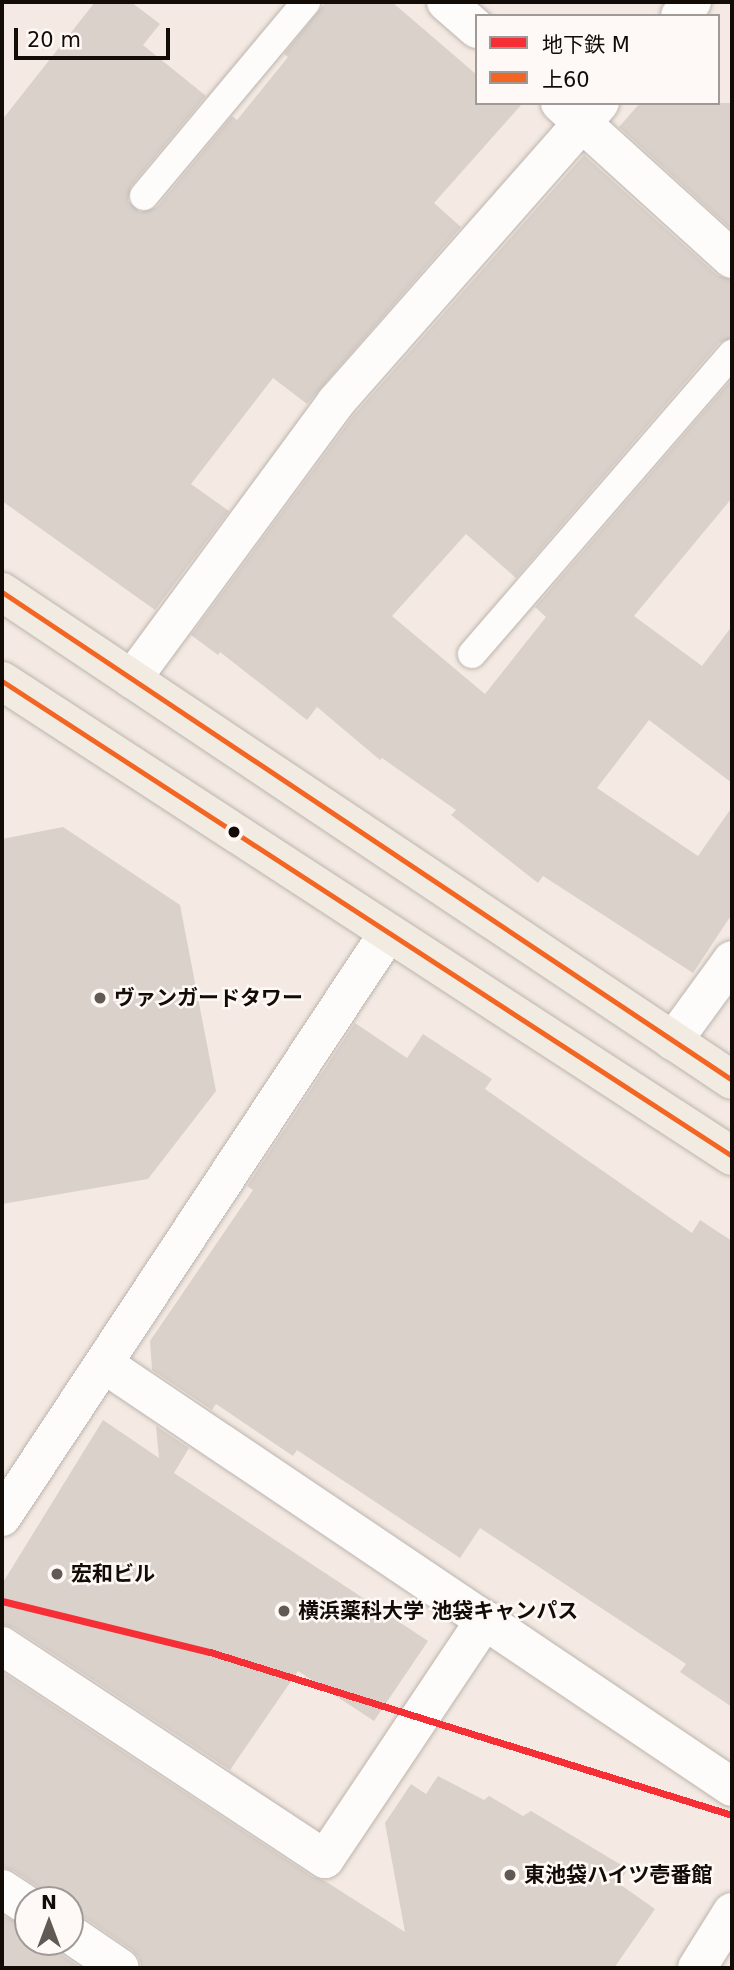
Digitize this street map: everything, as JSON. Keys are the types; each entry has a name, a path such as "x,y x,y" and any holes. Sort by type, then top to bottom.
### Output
{"highway":[{"path":"2,592 732,1080"},
{"path":"2,681 732,1156"}],"street":[{"path":"446,2 475,27"},
{"path":"132,679 336,402 581,110 732,259"},
{"path":"2,1517 387,933"},
{"path":"673,1041 732,960"},
{"path":"104,1364 732,1787"},
{"path":"2,1646 324,1859 485,1620"},
{"path":"697,1968 732,1912"},
{"path":"84,1944 120,1968"}],"lane":[{"path":"144,196 306,2"},
{"path":"472,654 732,354"}],"building":[{"path":"95,2 131,2 160,24 143,45 206,96 131,186 128,201 140,212 157,207 232,116 237,120 288,57 284,54 326,2 392,2 475,73 475,105 521,105 434,203 461,227 307,404 273,378 191,484 229,511 155,610 2,501 2,120"},
{"path":"732,103 732,230 619,127 638,105"},
{"path":"584,155 717,275 732,280 732,338 719,343 516,578 466,534 392,616 485,694 546,617 535,607 732,379 732,498 634,616 702,666 732,626 732,783 649,720 597,788 698,856 732,807 732,914 693,973 543,876 538,883 451,815 456,810 382,758 380,760 317,707 307,720 220,652 218,655 191,635 353,416"},
{"name":"ヴァンガードタワー","path":"63,827 180,905 216,1091 148,1179 2,1204 2,839"},
{"path":"355,1023 407,1058 423,1034 492,1079 485,1089 692,1233 700,1220 732,1241 732,1707 680,1672 686,1664 480,1528 460,1558 297,1450 293,1456 216,1404 212,1410 152,1370 150,1341 253,1190 247,1186"},
{"path":"103,1420 159,1458 156,1426 189,1448 174,1473 428,1641 374,1721 298,1671 230,1770 14,1628 2,1624 2,1584"},
{"path":"2,1672 313,1877 325,1881 405,1932 385,1823 411,1784 426,1794 438,1776 484,1800 489,1796 523,1816 531,1811 628,1869 618,1883 655,1909 614,1968 142,1968 139,1958 132,1950 84,1917 84,1886 37,1886 14,1871 2,1867"},
{"path":"2,1915 14,1921 14,1956 64,1956 81,1968 2,1968"}],"metro line":[{"name":"M","path":"2,1601 210,1652 732,1815"}],"transit line":[{"name":"上60","path":"2,592 732,1080"},
{"name":"上60","path":"2,681 732,1156"}],"place":[{"name":"ヴァンガードタワー","path":"100,998"},
{"name":"宏和ビル","path":"57,1574"},
{"name":"横浜薬科大学 池袋キャンパス","path":"284,1611"},
{"name":"東池袋ハイツ壱番館","path":"510,1875"}]}
